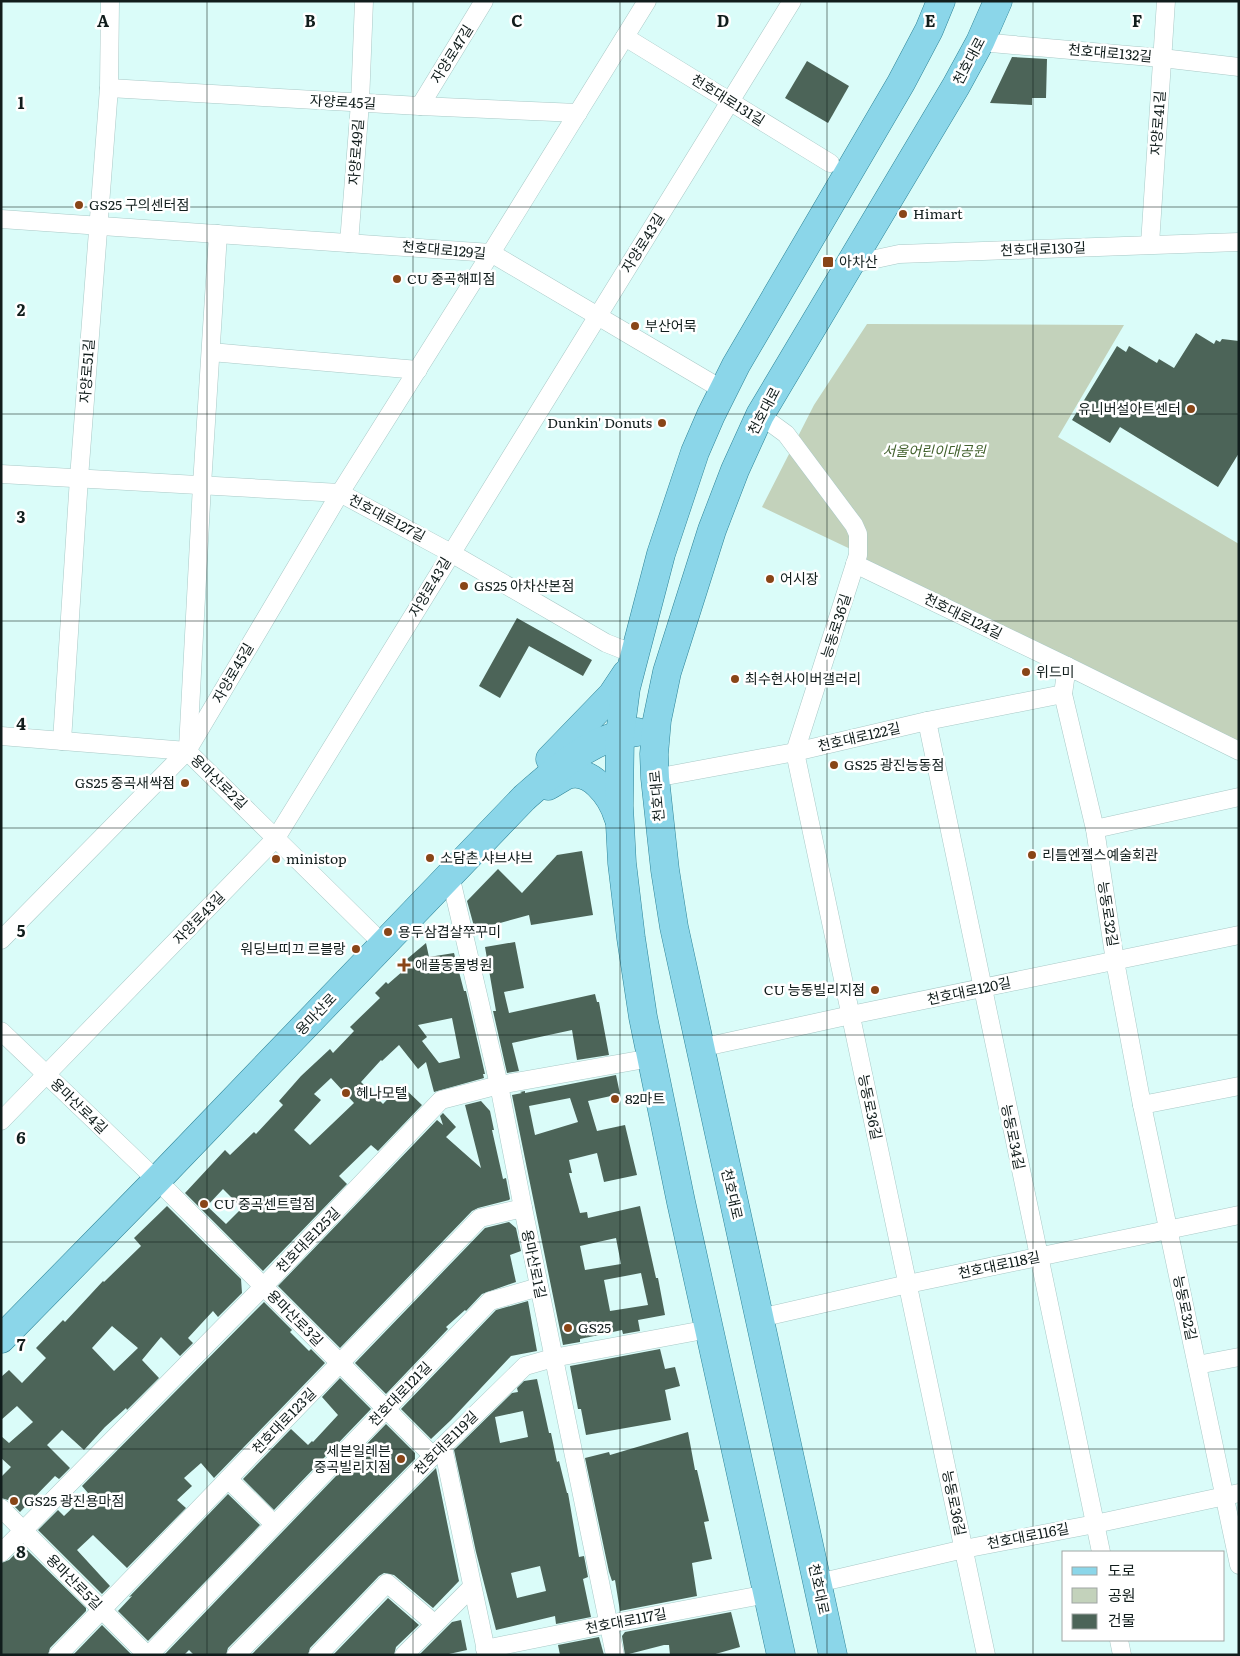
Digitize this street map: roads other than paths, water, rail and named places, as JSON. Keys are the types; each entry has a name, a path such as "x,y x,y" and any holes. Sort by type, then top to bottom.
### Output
{"main road":[{"path":"781,1655 651,1058 631,938 619,820 620,734 626,688 661,554 695,452 736,365 902,83 929,30 941,1"},
{"name":"천호대로","path":"833,1655 673,917 659,822 655,778 656,730 658,711 667,672 691,592 728,487 760,415 956,86 980,42 998,1"},
{"path":"524,798 544,764 612,695 633,661"},
{"name":"용마산로","path":"1,1339 157,1180 524,798 568,761 593,746 620,734 656,730"},
{"path":"524,798 565,776 583,775 592,780 608,795 615,807 619,820"}],"street":[{"name":"자양로51길","path":"62,741 79,478 109,88 110,1"},
{"name":"자양로49길","path":"349,243 360,103 364,1"},
{"name":"자양로47길","path":"420,106 484,1"},
{"name":"자양로45길","path":"1,940 187,751 340,492 647,1"},
{"name":"자양로43길","path":"1,1121 276,838 792,1"},
{"name":"자양로41길","path":"1150,244 1166,1"},
{"name":"천호대로131길","path":"625,37 830,163"},
{"name":"천호대로132길","path":"980,42 1162,58 1239,67"},
{"name":"자양로45길","path":"109,88 360,103 578,113"},
{"name":"천호대로129길","path":"1,219 491,253 723,390"},
{"path":"187,751 218,234"},
{"name":"천호대로130길","path":"848,265 899,254 1239,242"},
{"path":"211,352 418,370"},
{"path":"760,415 786,434 854,525 858,534 859,544 855,564"},
{"name":"천호대로127길","path":"1,474 340,492 451,553 606,643 633,661"},
{"name":"천호대로124길","path":"855,564 1239,751"},
{"name":"능동로36길","path":"855,564 795,752 986,1655"},
{"name":"능동로32길","path":"1067,666 1063,694 1095,829 1115,961 1168,1230 1197,1365 1232,1495 1239,1565"},
{"name":"천호대로122길","path":"655,778 795,752 926,721 1063,694"},
{"name":"능동로34길","path":"926,721 1100,1551"},
{"name":"용마산로2길","path":"1,736 187,751 383,944"},
{"path":"1095,829 1239,797"},
{"name":"용마산로1길","path":"450,875 499,1085 553,1358 615,1655"},
{"name":"천호대로120길","path":"700,1048 1239,935"},
{"name":"용마산로4길","path":"1,1031 157,1180"},
{"name":"천호대로125길","path":"1,1553 264,1286 441,1100 499,1085 651,1058"},
{"path":"1142,1105 1239,1086"},
{"name":"용마산로3길","path":"157,1180 386,1409 438,1451"},
{"name":"천호대로123길","path":"58,1655 480,1218 523,1208"},
{"name":"천호대로118길","path":"760,1318 908,1284 1239,1215"},
{"name":"천호대로121길","path":"148,1655 490,1301 539,1287"},
{"name":"천호대로119길","path":"236,1655 525,1366 553,1358 709,1329"},
{"path":"1197,1365 1239,1357"},
{"path":"438,1451 486,1652"},
{"path":"228,1479 274,1524"},
{"name":"천호대로116길","path":"818,1583 964,1549 1232,1495"},
{"name":"용마산로5길","path":"1,1508 148,1655"},
{"path":"318,1655 387,1583 435,1624"},
{"path":"404,1655 472,1587"},
{"name":"천호대로117길","path":"486,1652 609,1624 767,1594"},
{"path":"1119,1641 1122,1655"}],"place":[{"name":"GS25 구의센터점","path":"79,205"},
{"name":"Himart","path":"903,214"},
{"name":"아차산","path":"828,262"},
{"name":"CU 중곡해피점","path":"397,279"},
{"name":"부산어묵","path":"635,326"},
{"name":"유니버설아트센터","path":"1191,409"},
{"name":"Dunkin' Donuts","path":"662,423"},
{"name":"어시장","path":"770,579"},
{"name":"GS25 아차산본점","path":"464,586"},
{"name":"위드미","path":"1026,672"},
{"name":"최수현사이버갤러리","path":"735,679"},
{"name":"GS25 광진능동점","path":"834,765"},
{"name":"GS25 중곡새싹점","path":"185,783"},
{"name":"리틀엔젤스예술회관","path":"1032,855"},
{"name":"소담촌 샤브샤브","path":"430,858"},
{"name":"ministop","path":"276,859"},
{"name":"용두삼겹살쭈꾸미","path":"388,932"},
{"name":"워딩브띠끄 르블랑","path":"356,949"},
{"name":"애플동물병원","path":"404,965"},
{"name":"CU 능동빌리지점","path":"875,990"},
{"name":"헤나모텔","path":"346,1093"},
{"name":"82마트","path":"615,1099"},
{"name":"CU 중곡센트럴점","path":"204,1204"},
{"name":"GS25","path":"568,1328"},
{"name":"세븐일레븐 중곡빌리지점","path":"401,1459"},
{"name":"GS25 광진용마점","path":"14,1501"}],"park label":[{"name":"서울어린이대공원","path":"934,451"}]}
